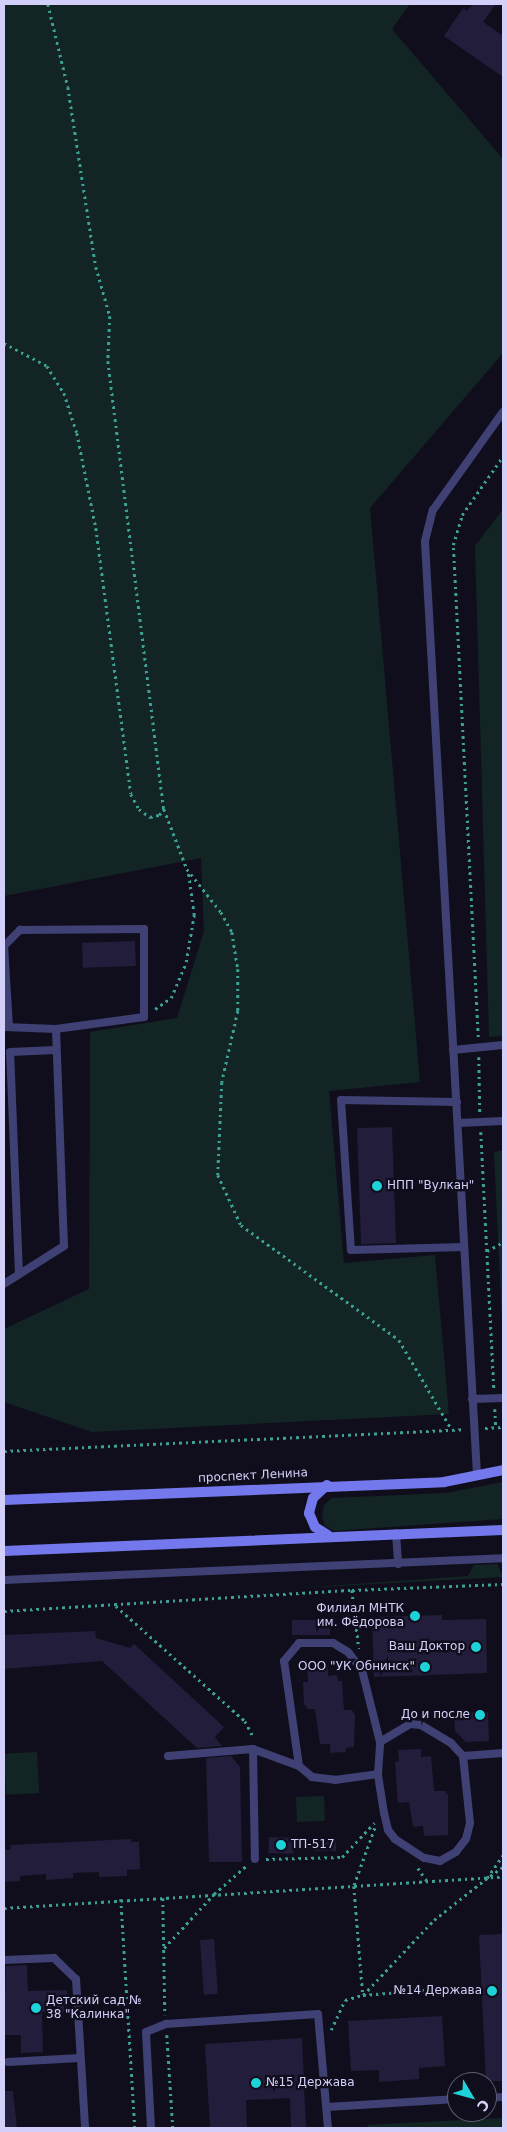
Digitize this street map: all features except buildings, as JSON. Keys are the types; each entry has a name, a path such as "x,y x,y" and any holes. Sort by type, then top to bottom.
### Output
{"main road":[{"name":"проспект Ленина","path":"4,1500 328,1485 444,1482 503,1470"},
{"path":"328,1485 313,1498 309,1513 315,1527 330,1536"},
{"path":"4,1550 503,1530"}],"lane":[{"path":"477,1475 476,1428 472,1399 425,541 433,510 503,412"},
{"path":"144,929 144,1017 56,1029 6,1027 4,946 20,930 144,929"},
{"path":"4,1284 64,1246 56,1029"},
{"path":"453,1050 503,1045"},
{"path":"20,1274 10,1052 56,1050"},
{"path":"456,1102 341,1100 350,1250 464,1247"},
{"path":"458,1123 503,1121"},
{"path":"472,1399 499,1398"},
{"path":"396,1533 398,1564"},
{"path":"4,1580 503,1558"},
{"path":"299,1766 284,1661 299,1643 333,1643 348,1652 362,1670 380,1742 378,1774 388,1830 396,1839 424,1858 440,1861 456,1852 466,1839 470,1823 463,1756 451,1743 421,1725 410,1724 380,1742"},
{"path":"253,1749 255,1859"},
{"path":"168,1756 253,1749 299,1766 312,1777 335,1780 378,1774"},
{"path":"463,1756 503,1752"},
{"path":"4,1960 54,1958 76,1979 84,2128"},
{"path":"151,2128 146,2032 166,2024 318,2014 322,2033 328,2128"},
{"path":"8,2062 80,2058"},
{"path":"326,2107 447,2100"}],"path":[{"path":"48,4 68,87 96,267 110,316 108,361 164,808 188,870 194,915 186,962 170,998 144,1017"},
{"path":"4,343 47,366 64,393 78,433 96,528 132,794 139,809 150,817 159,815 164,808"},
{"path":"496,1427 499,1398 487,1251 452,545 462,515 503,456"},
{"path":"188,870 221,912 232,932 238,969 238,1011 222,1082 218,1175 241,1224 399,1340 452,1430"},
{"path":"487,1251 503,1242"},
{"path":"4,1452 503,1427"},
{"path":"4,1611 352,1590 503,1584"},
{"path":"352,1590 362,1670"},
{"path":"115,1605 245,1721 261,1752"},
{"path":"164,1948 214,1894 255,1859 342,1857 378,1819 354,1886 363,1995"},
{"path":"487,1878 503,1856"},
{"path":"363,1995 434,1920 503,1867"},
{"path":"4,1908 121,1899 503,1877"},
{"path":"121,1899 135,2128"},
{"path":"322,2033 331,2032 345,2000 363,1995 438,1989"}],"green space":[{"path":"4,4 410,4 392,29 503,159 503,353 370,508 420,1082 329,1091 344,1263 435,1255 449,1414 92,1432 4,1402 4,1329 89,1289 90,1032 177,1018 204,931 201,858 4,896"},
{"path":"503,509 503,1036 489,1037 475,546"},
{"path":"503,1150 503,1342 494,1152"},
{"path":"503,1482 503,1519 334,1531 325,1526 322,1516 324,1505 332,1498 446,1493"},
{"path":"497,1564 503,1577 283,1589 468,1576 474,1565"},
{"path":"37,1752 39,1793 6,1795 4,1754"},
{"path":"324,1796 325,1821 297,1822 296,1797"},
{"path":"497,2118 503,2118 503,2128 368,2128 367,2125 447,2121 497,2122"}],"place":[{"name":"НПП \"Вулкан\"","path":"377,1186"},
{"name":"Филиал МНТК им. Фёдорова","path":"415,1616"},
{"name":"Ваш Доктор","path":"476,1647"},
{"name":"ООО \"УК Обнинск\"","path":"425,1667"},
{"name":"До и после","path":"480,1715"},
{"name":"ТП-517","path":"281,1845"},
{"name":"№14 Держава","path":"492,1991"},
{"name":"Детский сад № 38 \"Калинка\"","path":"36,2008"},
{"name":"№15 Держава","path":"256,2083"}]}
